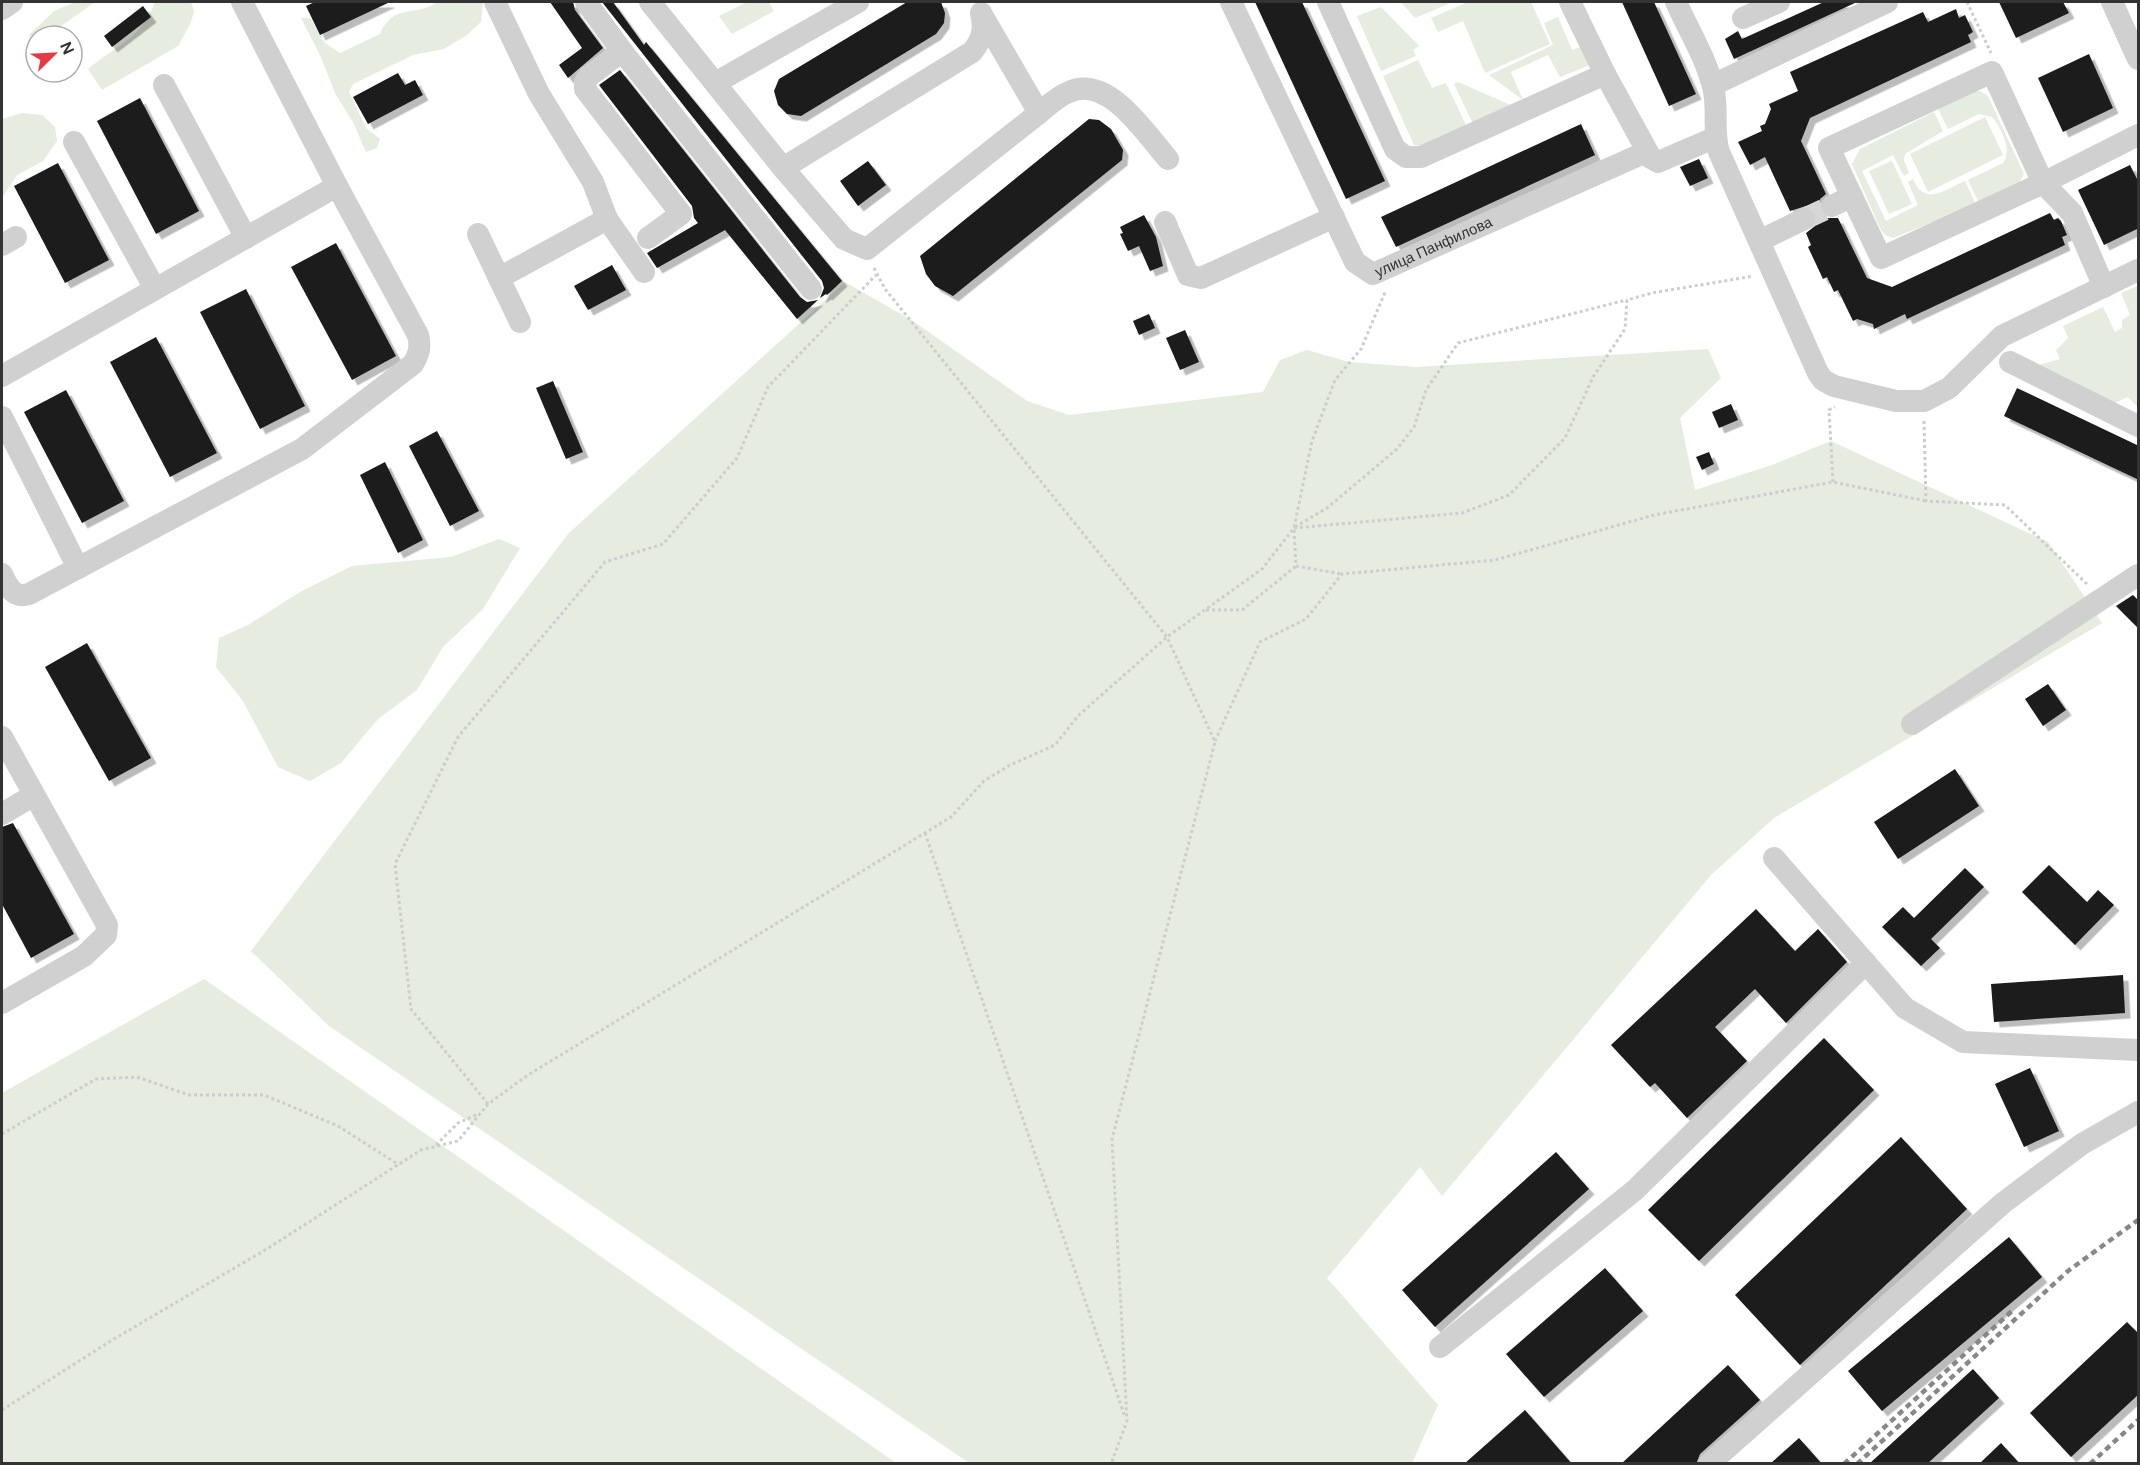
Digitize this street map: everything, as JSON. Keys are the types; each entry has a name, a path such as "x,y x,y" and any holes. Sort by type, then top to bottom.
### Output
{"street":[{"path":"2,9 12,2"},
{"path":"2,574 9,588 21,596 78,568 302,449 413,364 420,345 418,335 337,186 243,2"},
{"path":"495,2 539,94 593,182 607,219 644,272"},
{"path":"586,2 622,51 811,289"},
{"path":"650,2 783,168 844,239 867,249 1069,91 1092,87 1113,98 1168,159"},
{"path":"715,83 858,2"},
{"name":"улица Панфилова","path":"1231,2 1355,262 1373,274 1646,152"},
{"path":"1328,2 1395,149 1406,158 1421,157 1605,74"},
{"path":"1570,2 1646,152 1658,162 1714,138"},
{"path":"1676,2 1713,84 1714,138 1818,373 1830,385 1909,403 1924,401 1949,388 2002,336 2139,270"},
{"path":"1743,18 1779,2"},
{"path":"1713,84 1887,2"},
{"path":"2112,2 2139,59"},
{"path":"783,168 972,52 979,43 984,29 978,8"},
{"path":"978,8 1039,113"},
{"path":"622,51 588,77 585,89 681,214 648,238"},
{"path":"2104,287 2072,213 2043,183 1992,72 1829,148 1842,201 1881,258 2043,183 2139,135"},
{"path":"164,85 246,238"},
{"path":"74,142 155,289"},
{"path":"2,376 337,186"},
{"path":"1165,222 1188,275 1201,278 1334,217"},
{"path":"499,278 607,219"},
{"path":"1759,241 1804,219"},
{"path":"478,234 520,322"},
{"path":"2010,362 2139,426"},
{"path":"2,417 78,568"},
{"path":"1912,724 2139,575"},
{"path":"2,737 107,925 106,935 84,956 2,1003"},
{"path":"2,814 34,795"},
{"path":"1774,858 1905,1008 1963,1042 2139,1050"},
{"path":"1440,1347 1635,1190 1866,963"},
{"path":"1709,1464 2002,1203 2082,1144 2139,1112"}],"path":[{"path":"1967,2 1992,56 1992,72"},
{"path":"867,249 876,275 1167,637 1215,742"},
{"path":"1296,566 1294,528 1312,441 1335,380 1361,349 1398,263"},
{"path":"488,1104 411,1009 395,864 458,737 605,562 663,544 737,458 768,387 876,275"},
{"path":"2,1410 399,1166 421,1150 458,1141 488,1104 528,1075 925,834 951,817 984,781 1010,765 1055,745 1078,716 1167,637 1262,569 1294,528 1327,508 1397,449 1414,427 1426,390 1458,343 1652,293 1752,276 1775,278"},
{"path":"1294,528 1462,513 1509,495 1565,438 1593,377 1625,329 1627,300"},
{"path":"1833,482 1829,410 1864,393"},
{"path":"1924,401 1926,501"},
{"path":"1204,610 1242,610 1296,566 1342,574 1495,560 1654,515 1833,482 1926,501 2005,505 2103,599"},
{"path":"1111,1464 1127,1421 1112,1139 1215,742 1260,642 1306,619 1342,574"},
{"path":"925,834 1127,1421"},
{"path":"2,1134 96,1079 137,1077 189,1095 264,1095 338,1126 399,1166"},
{"path":"435,1147 458,1124 480,1114"}],"shaded area":[{"path":"75,2 95,2 64,24 40,24 54,11"},
{"path":"155,2 191,2 194,11 191,22 178,46 102,90 88,69 136,33 150,14"},
{"path":"437,2 483,2 481,22 467,35 444,49 413,55 353,84 349,92 366,128 380,139 377,148 366,152 353,122 336,95 320,55 301,18 310,18 325,43 340,53 380,34 386,24 398,14 429,7"},
{"path":"747,2 769,2 774,11 732,34 719,16"},
{"path":"1401,2 1453,2 1415,18"},
{"path":"1468,2 1531,2 1550,44 1485,73 1463,21 1438,32 1431,18"},
{"path":"1381,7 1419,46 1413,50 1416,56 1381,71 1357,16"},
{"path":"1558,17 1572,50 1584,46 1590,65 1560,77 1548,55 1511,72 1523,100 1489,75 1553,45 1544,23"},
{"path":"1418,60 1432,88 1446,83 1467,127 1422,146 1414,145 1383,76"},
{"path":"1458,82 1513,106 1473,124 1454,84"},
{"path":"1974,91 1980,91 1988,96 2024,174 2018,185 1979,203 1968,180 2003,163 2007,152 2002,133 1992,117 1979,114 1948,129 1938,109"},
{"path":"1934,112 1943,131 1905,154 1904,160 1909,173 1904,176 1893,155 1862,171 1886,221 1918,205 1908,182 1913,179 1923,192 1929,194 1942,192 1965,181 1976,205 1893,238 1885,235 1880,228 1852,164 1860,149"},
{"path":"22,113 42,115 55,127 57,141 43,161 17,175 2,198 2,119"},
{"path":"1985,117 2003,155 1928,192 1910,154"},
{"path":"1892,161 1912,204 1889,214 1869,171"},
{"path":"845,282 913,321 1027,401 1069,415 1263,392 1280,360 1307,350 1349,362 1416,367 1708,349 1721,378 1680,418 1695,490 1772,465 1831,441 2048,542 2102,623 1774,818 1711,875 1442,1196 1420,1167 1327,1278 1438,1405 1412,1463 969,1463 329,1026 251,951 568,534"},
{"path":"2138,286 2138,407 2128,397 2110,405 2080,392 2075,382 2039,365 2060,359 2056,350 2068,338 2063,326 2103,307 2115,332 2122,328 2122,320 2130,315 2121,293"},
{"path":"499,539 520,548 483,609 443,647 417,690 378,719 341,763 310,781 278,767 243,701 216,667 219,638 248,625 300,592 352,566 451,557"},
{"path":"204,979 896,1463 2,1463 2,1093"}],"building":[{"path":"315,2 390,2 320,35 306,6"},
{"path":"550,2 573,2 575,10 603,48 568,78 559,65 582,48"},
{"path":"602,2 613,2 644,45 646,42 842,281 827,295 820,298 824,288 822,281"},
{"path":"907,2 941,2 945,13 944,23 936,34 801,116 787,114 778,105 774,91 779,79"},
{"path":"1255,2 1302,2 1385,181 1346,199"},
{"path":"1622,2 1654,2 1696,94 1669,106"},
{"path":"1824,2 1857,2 1734,59 1725,39 1738,31 1742,39"},
{"path":"1999,2 2063,2 2069,13 2016,38"},
{"path":"143,6 151,17 112,47 104,36"},
{"path":"1956,9 1959,18 1965,15 1973,32 1968,35 1971,42 1810,118 1801,141 1826,194 1820,199 1820,211 1825,218 1838,218 1867,278 1892,287 2050,213 2054,220 2058,218 2061,221 2067,235 2062,237 2065,245 1907,319 1905,314 1874,329 1873,324 1857,319 1853,321 1838,290 1834,292 1827,277 1823,279 1808,247 1811,245 1806,233 1815,226 1816,213 1806,206 1790,211 1765,157 1750,165 1738,142 1762,131 1760,126 1765,124 1771,109 1769,104 1798,91 1790,72 1923,12 1928,22"},
{"path":"2089,54 2113,108 2063,132 2038,78"},
{"path":"620,70 800,297 807,302 818,300 797,319 725,230 657,268 647,253 698,223 694,218 692,206 599,85"},
{"path":"398,73 405,85 415,80 423,95 368,124 353,97"},
{"path":"140,98 199,211 156,234 97,121"},
{"path":"1089,119 1099,120 1111,129 1123,150 1122,160 953,296 935,286 926,274 920,256"},
{"path":"1581,124 1595,155 1396,247 1381,217"},
{"path":"1699,159 1708,178 1690,186 1680,167"},
{"path":"868,161 886,185 858,206 840,181"},
{"path":"58,163 109,260 65,283 14,186"},
{"path":"2130,165 2139,183 2139,228 2104,245 2078,190"},
{"path":"1144,215 1156,237 1163,266 1150,271 1139,246 1128,251 1120,234 1123,233 1120,227"},
{"path":"336,243 396,356 352,380 291,267"},
{"path":"612,265 626,290 588,310 574,286"},
{"path":"246,289 305,406 260,429 200,312"},
{"path":"1149,314 1155,328 1139,335 1133,321"},
{"path":"1185,330 1199,362 1180,370 1166,338"},
{"path":"156,337 217,453 170,477 110,362"},
{"path":"553,381 583,452 566,459 536,388"},
{"path":"2017,388 2139,446 2139,480 2004,416"},
{"path":"66,390 124,501 82,523 24,412"},
{"path":"1731,404 1738,420 1719,428 1712,412"},
{"path":"437,431 479,511 450,526 409,446"},
{"path":"1709,452 1714,464 1702,470 1696,457"},
{"path":"385,462 423,540 398,553 360,475"},
{"path":"2133,595 2139,601 2139,629 2116,606"},
{"path":"87,643 151,758 109,781 45,667"},
{"path":"2048,684 2066,710 2043,726 2025,699"},
{"path":"1955,769 1979,806 1898,859 1874,822"},
{"path":"13,823 74,934 31,958 2,904 2,827"},
{"path":"2049,865 2087,902 2098,890 2114,905 2075,945 2022,892"},
{"path":"1965,868 1984,887 1931,939 1940,948 1921,966 1882,927 1903,907 1914,918"},
{"path":"1756,909 1795,951 1818,929 1847,962 1786,1023 1755,989 1715,1027 1747,1061 1687,1118 1655,1083 1650,1087 1611,1045"},
{"path":"2123,975 2125,1013 1994,1022 1991,984"},
{"path":"1824,1038 1874,1090 1699,1261 1648,1210"},
{"path":"2030,1068 2059,1131 2024,1147 1995,1084"},
{"path":"1901,1137 1967,1209 1800,1365 1735,1295"},
{"path":"1556,1152 1589,1189 1435,1327 1402,1290"},
{"path":"2009,1237 2042,1277 1882,1411 1848,1371"},
{"path":"1605,1268 1643,1311 1544,1397 1506,1354"},
{"path":"2127,1322 2139,1334 2139,1394 2071,1457 2030,1413"},
{"path":"1728,1365 1760,1400 1700,1454 1696,1464 1621,1464"},
{"path":"1973,1369 1999,1398 1927,1464 1869,1464"},
{"path":"1525,1410 1572,1464 1464,1464"},
{"path":"1799,1438 1822,1464 1770,1464"},
{"path":"2001,1443 2020,1464 1979,1464"}],"tunnel":[{"path":"1804,219 1832,206"}],"railway":[{"path":"1857,1464 2068,1271 2138,1220"},
{"path":"1844,1464 2012,1311"},
{"path":"2090,1464 2138,1420"}]}
